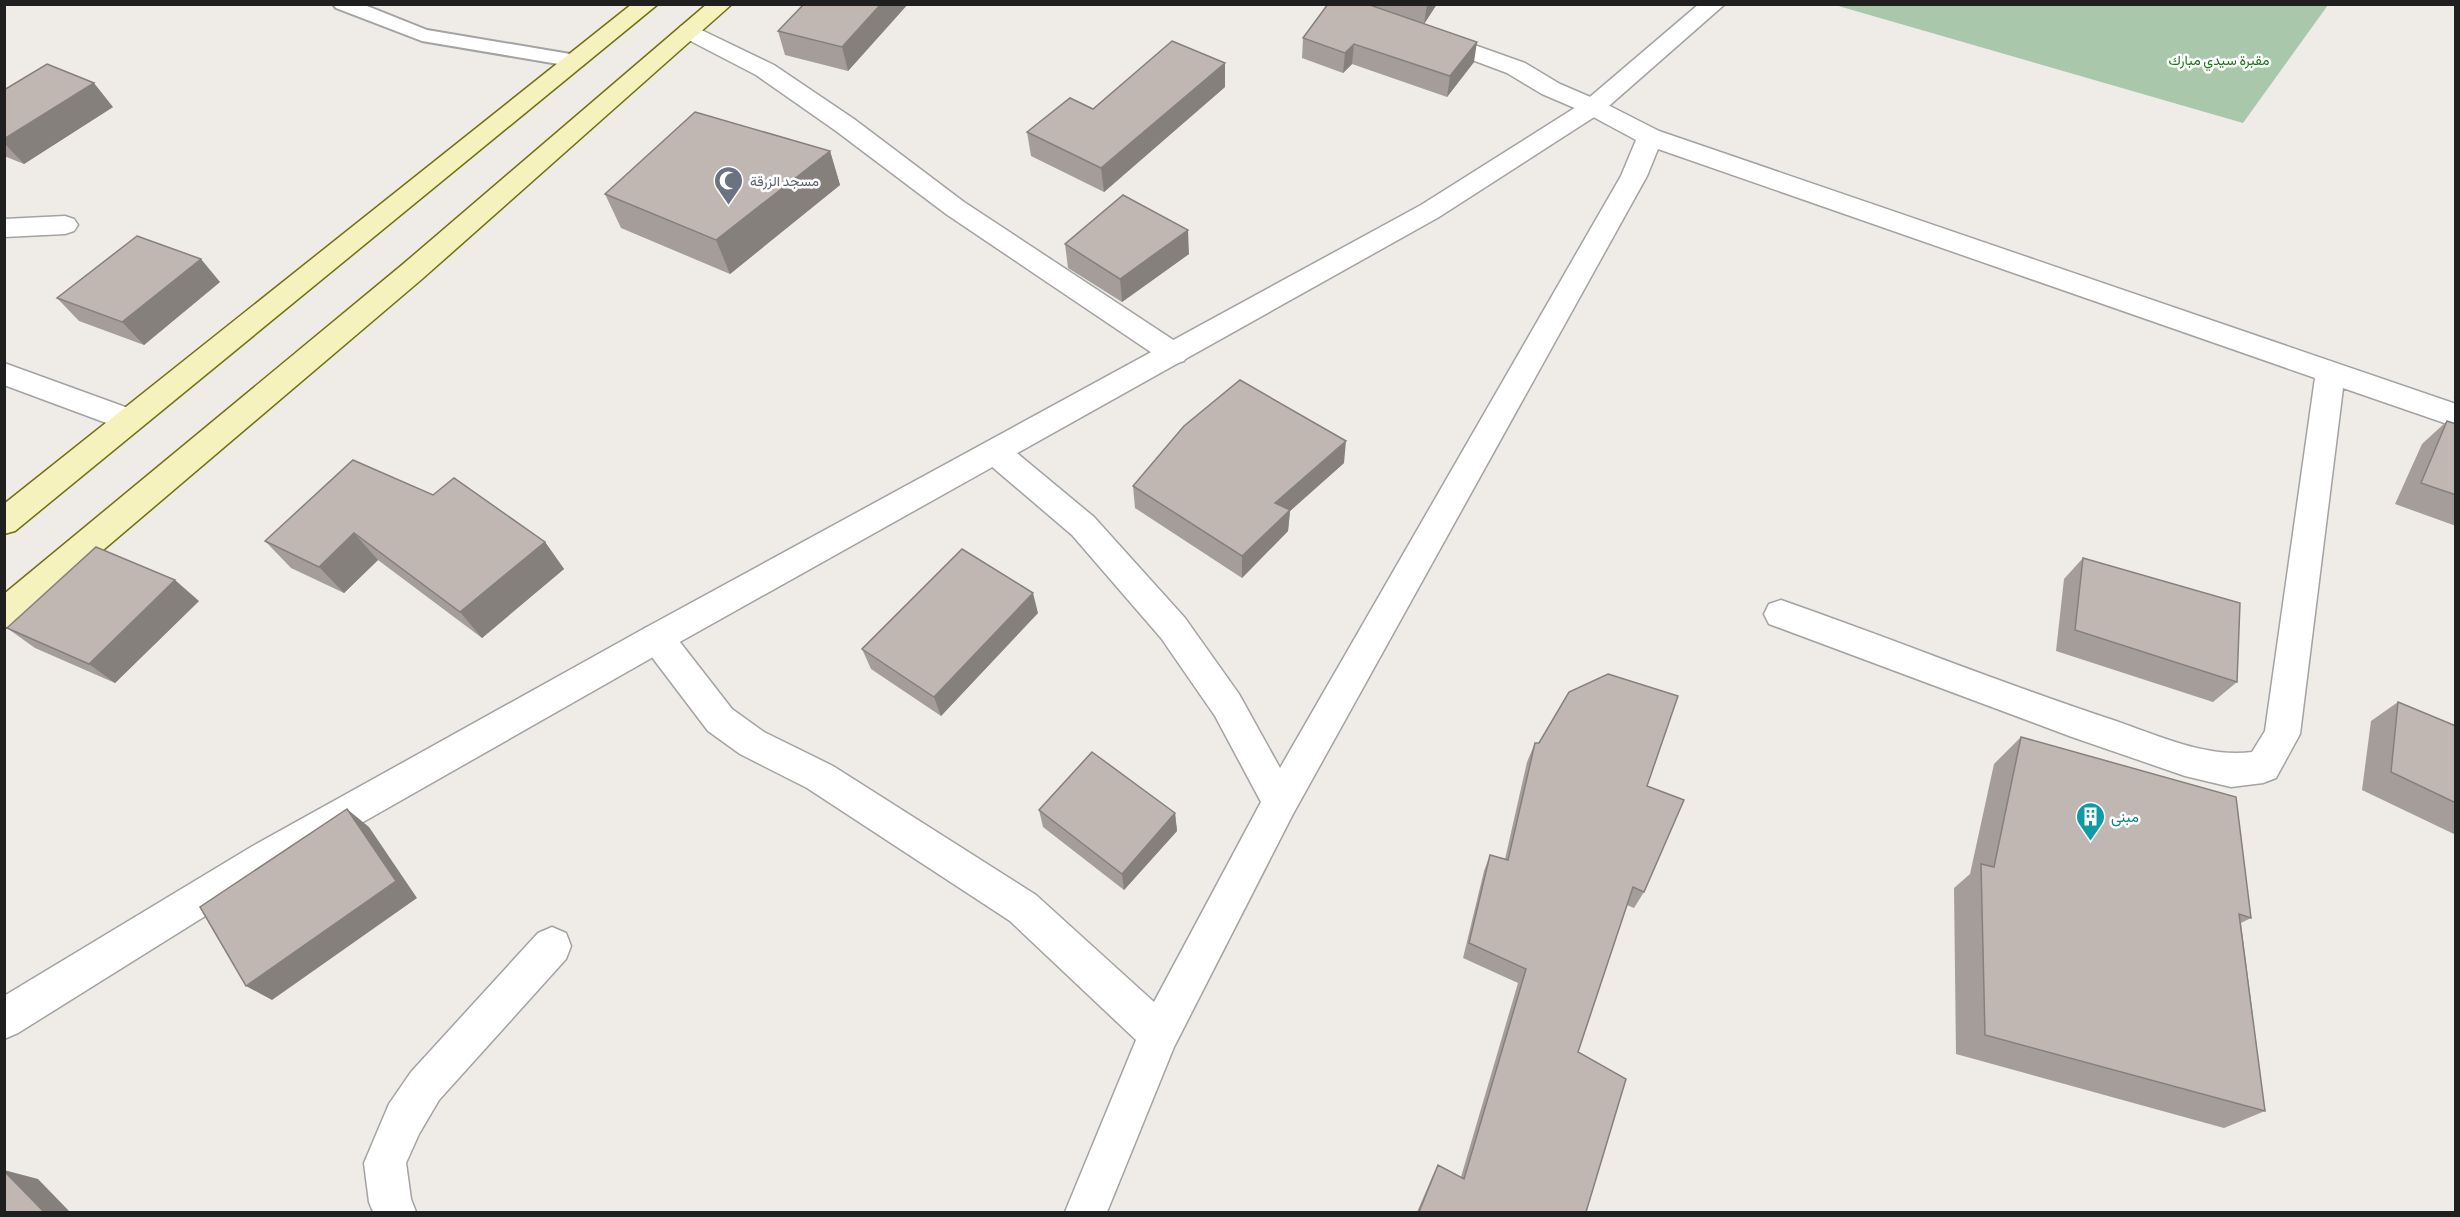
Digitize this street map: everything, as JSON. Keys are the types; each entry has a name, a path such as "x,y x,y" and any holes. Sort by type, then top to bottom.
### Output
{"main road":[{"path":"4,522 647,4"},
{"path":"4,614 412,272 721,4"}],"street":[{"path":"4,1019 264,860 657,638 1430,211 1593,107 1714,4"},
{"path":"1410,30 1516,68 1551,89 1593,107 1650,137 2456,416"},
{"path":"690,31 765,70 845,125 955,208 1174,354"},
{"path":"1086,1212 1159,1034 1280,802 1634,176 1650,137"},
{"path":"4,228 65,225"},
{"path":"1781,614 2084,726 2185,760 2231,771 2263,767 2282,734 2330,372"},
{"path":"4,373 128,420"},
{"path":"995,452 1083,526 1173,628 1227,705 1280,802"},
{"path":"657,638 720,720 752,743 820,777 1023,908 1159,1034"},
{"path":"395,1212 390,1202 385,1162 404,1119 425,1086 552,946"}],"lane":[{"path":"343,4 422,35 576,61"}],"green space":[{"name":"مقبرة سيدي مبارك","path":"1835,5 2328,5 2243,123"}],"building":[{"path":"804,4 881,4 842,47 778,31"},
{"path":"1328,4 1367,4 1477,42 1450,76 1354,44 1345,53 1303,38"},
{"path":"1172,41 1225,63 1101,168 1027,132 1070,98 1093,109"},
{"path":"47,64 94,83 4,139 4,90"},
{"path":"695,112 830,151 716,240 605,194"},
{"path":"1123,195 1188,230 1120,279 1065,244"},
{"path":"137,236 201,259 122,322 57,298"},
{"path":"1240,380 1346,441 1275,503 1290,510 1242,556 1133,486 1184,426"},
{"path":"2447,421 2456,424 2456,495 2421,483"},
{"path":"353,460 433,495 454,478 545,542 460,612 354,533 319,567 265,541"},
{"path":"96,547 175,580 89,664 7,628"},
{"path":"962,549 1033,593 934,697 862,649"},
{"path":"2083,558 2240,603 2237,682 2075,630"},
{"path":"1608,674 1678,696 1647,786 1684,800 1644,892 1633,887 1578,1052 1626,1079 1586,1212 1419,1212 1438,1165 1464,1179 1526,969 1469,943 1490,855 1508,860 1535,743 1539,743 1569,692"},
{"path":"2398,702 2456,726 2456,803 2391,772"},
{"path":"2021,737 2236,797 2251,918 2239,914 2265,1111 1985,1035 1981,864 1994,867"},
{"path":"1092,752 1175,813 1122,874 1039,810"},
{"path":"347,809 396,881 246,986 200,907"},
{"path":"4,1171 44,1212 4,1212"}],"place":[{"name":"مسجد الزرقة","path":"729,206"},
{"name":"مبنى","path":"2090,842"}]}
